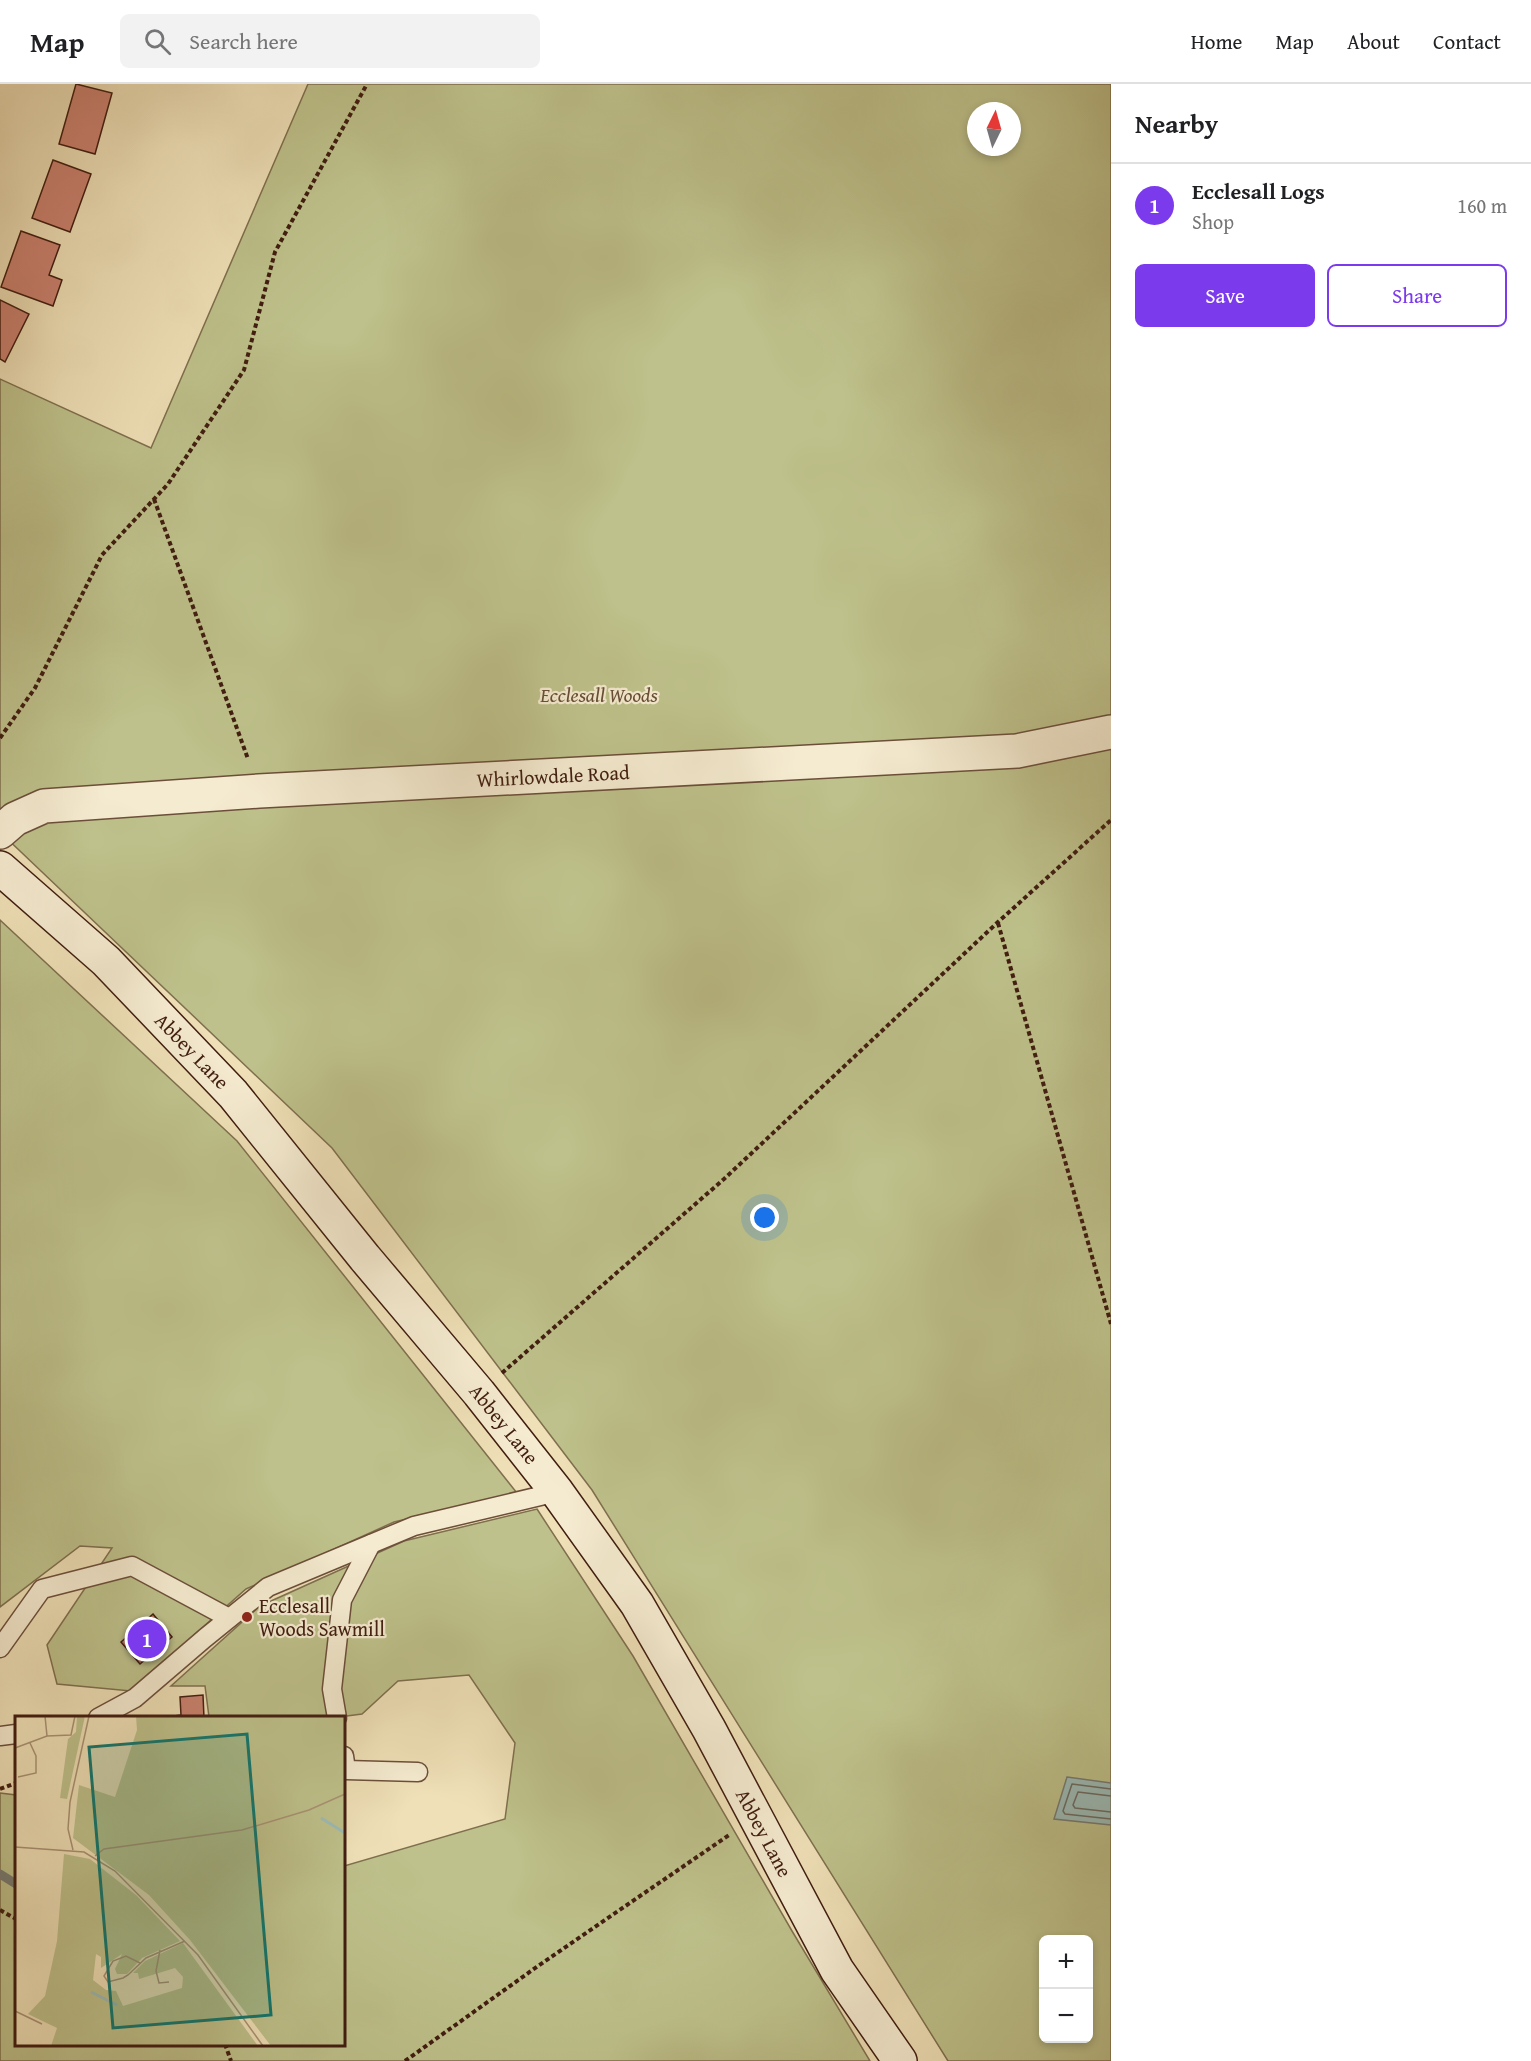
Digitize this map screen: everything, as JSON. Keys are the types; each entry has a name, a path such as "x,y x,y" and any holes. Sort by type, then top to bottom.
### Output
{"main road":[{"name":"Whirlowdale Road","path":"0,832 15,819 44,806 259,791 1017,751 1111,732"},
{"name":"Abbey Lane","path":"0,868 106,961 233,1094 479,1393 557,1492 637,1604 709,1729 837,1970 900,2061"}],"lane":[{"path":"102,1716 135,1698 268,1587 414,1526 557,1492"},
{"path":"337,1716 332,1689 342,1600 371,1544"},
{"path":"0,1648 42,1589 132,1566 229,1618"},
{"path":"0,1736 15,1734"},
{"path":"345,1763 346,1770 418,1772"}],"path":[{"path":"0,738 35,688 102,555 168,484 244,370 275,252 366,84"},
{"path":"154,499 259,791"},
{"path":"479,1393 724,1179 998,922 1111,820"},
{"path":"998,922 1111,1324"},
{"path":"0,1789 15,1783"},
{"path":"405,2061 538,1966 755,1817"},
{"path":"0,1910 15,1918"},
{"path":"226,2046 231,2061"}],"green space":[{"name":"Ecclesall Woods","path":"308,84 1111,84 1111,2061 948,2061 592,1490 332,1148 0,832 0,379 151,448"},
{"path":"0,920 237,1141 517,1493 394,1522 246,1589 131,1691 57,1684 47,1645 112,1548 80,1546 0,1607"},
{"path":"537,1509 633,1656 870,2061 0,2061 0,1793 15,1795 15,2046 345,2046 345,1866 505,1819 515,1743 469,1675 398,1681 362,1714 345,1716 209,1716 205,1686 171,1686 260,1606 404,1541"}],"water":[{"path":"1067,1777 1111,1783 1111,1825 1054,1819"}],"building":[{"path":"76,84 112,93 95,154 59,144"},
{"path":"53,160 91,174 70,232 32,218"},
{"path":"21,231 60,245 49,275 62,280 53,306 1,287"},
{"path":"0,300 29,314 5,362 0,359"},
{"path":"153,1614 172,1637 140,1664 121,1642"},
{"path":"203,1695 204,1716 174,1716 181,1715 180,1697"}],"waterway":[{"path":"0,1874 15,1883"}],"place":[{"name":"Ecclesall Woods Sawmill","path":"247,1617"},
{"name":"Ecclesall Logs","path":"147,1639"}]}
